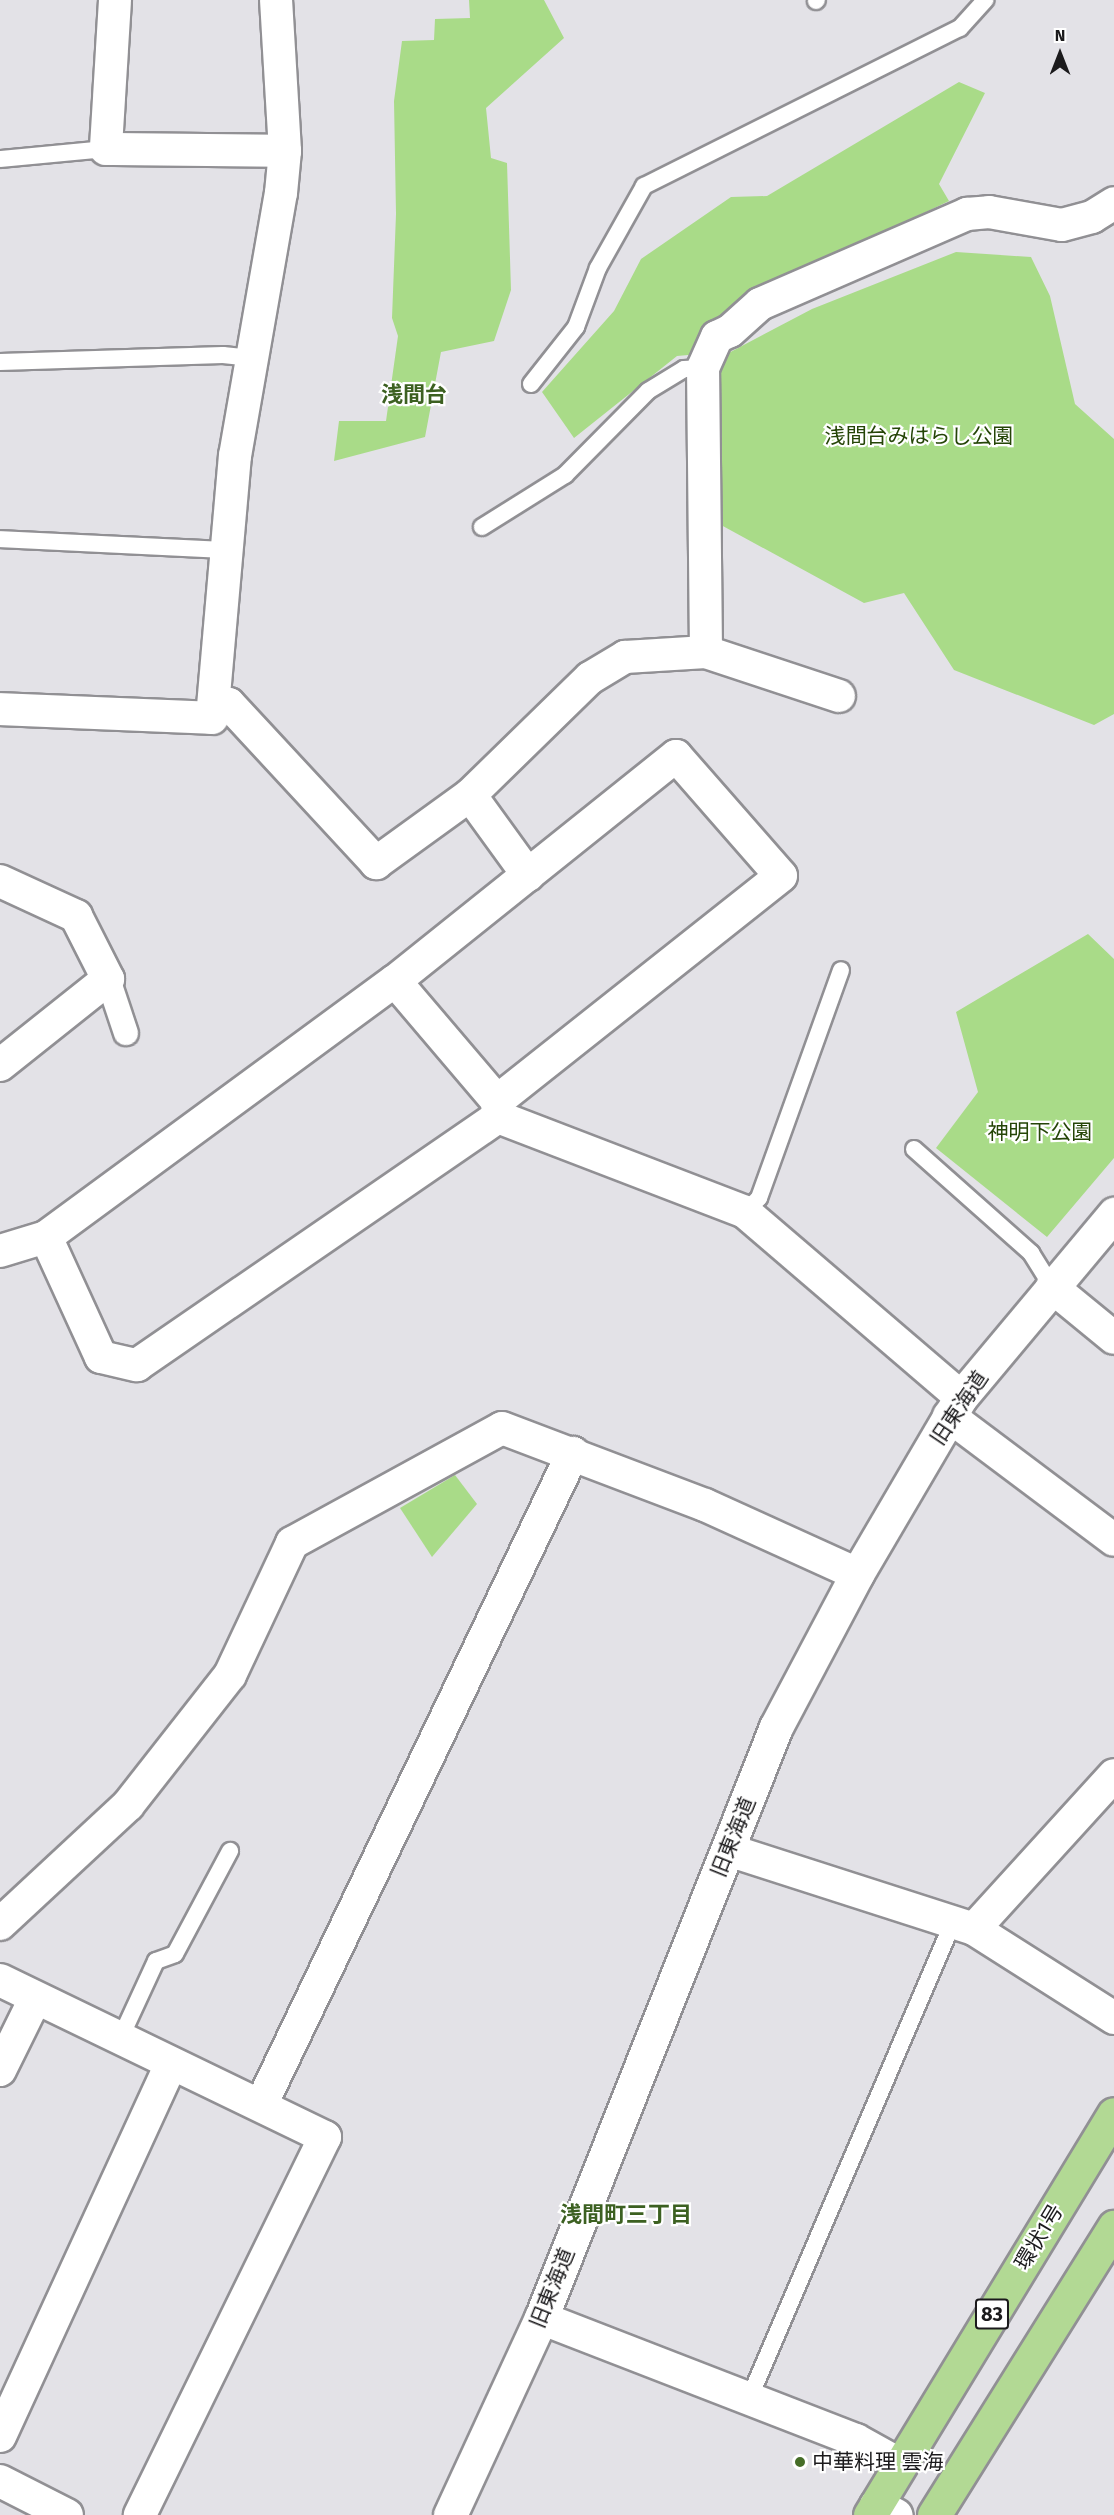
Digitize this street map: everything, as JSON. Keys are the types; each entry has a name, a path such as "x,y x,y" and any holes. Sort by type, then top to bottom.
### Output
{"main road":[{"name":"環状1号","path":"881,2512 901,2465 1114,2114"},
{"path":"934,2515 1114,2227"}],"street":[{"path":"115,0 106,149 285,152"},
{"path":"0,709 212,718 235,456 281,193 285,152 276,0"},
{"path":"706,652 703,368 717,337 730,331 760,304 967,214 989,212 1062,225 1092,217 1114,204"},
{"path":"214,701 230,704 376,863 471,795 590,678 625,657 706,652 839,696"},
{"path":"0,1251 46,1237 163,1146 395,981 676,756 781,876 497,1109 137,1365 101,1357 46,1237"},
{"path":"471,795 528,875"},
{"path":"0,881 76,916 108,979 126,1033"},
{"path":"0,1065 108,979"},
{"path":"395,981 497,1109 745,1212 955,1407 1114,1540"},
{"name":"旧東海道","path":"450,2515 541,2318 776,1727 857,1574 955,1407 1114,1214"},
{"path":"1052,1287 1114,1338"},
{"path":"0,1924 128,1806 231,1675 292,1543 502,1428 573,1453 705,1505 857,1574"},
{"path":"261,2104 573,1453"},
{"path":"963,1925 1114,1775"},
{"path":"728,1850 963,1925 1114,2018"},
{"path":"0,1980 171,2065 261,2104 325,2137 140,2515"},
{"path":"0,2070 35,1998"},
{"path":"0,2436 171,2065"},
{"path":"541,2318 856,2440 901,2465"},
{"path":"0,2481 67,2515"}],"lane":[{"path":"531,384 576,327 598,268 644,186 960,28 985,0"},
{"path":"0,159 106,149"},
{"path":"0,362 223,355 252,358"},
{"path":"482,527 564,475 648,392 684,369 703,368"},
{"path":"0,539 227,550"},
{"path":"745,1212 759,1198 841,970"},
{"path":"914,1149 1031,1253 1052,1287"},
{"path":"120,2039 156,1961 176,1954 230,1851"},
{"path":"749,2398 963,1925"}],"green space":[{"path":"469,0 544,0 564,38 486,108 491,158 507,163 511,290 494,341 441,352 425,437 334,461 339,421 386,421 398,336 392,318 396,214 394,101 402,41 434,40 435,19 470,18"},
{"path":"959,82 985,93 939,184 949,201 750,296 699,354 677,356 574,438 542,392 614,311 641,259 731,197 767,196"},
{"name":"浅間台みはらし公園","path":"956,252 1031,257 1050,296 1075,404 1114,439 1114,714 1094,725 954,670 904,593 864,603 721,525 715,390 721,357 812,309"},
{"name":"神明下公園","path":"1088,934 1114,959 1114,1158 1047,1237 936,1148 978,1092 956,1012"},
{"path":"455,1475 477,1504 432,1557 400,1508"}],"place":[{"name":"中華料理 雲海","path":"800,2462"}],"district":[{"name":"浅間台","path":"414,395"},
{"name":"浅間町三丁目","path":"626,2215"}]}
